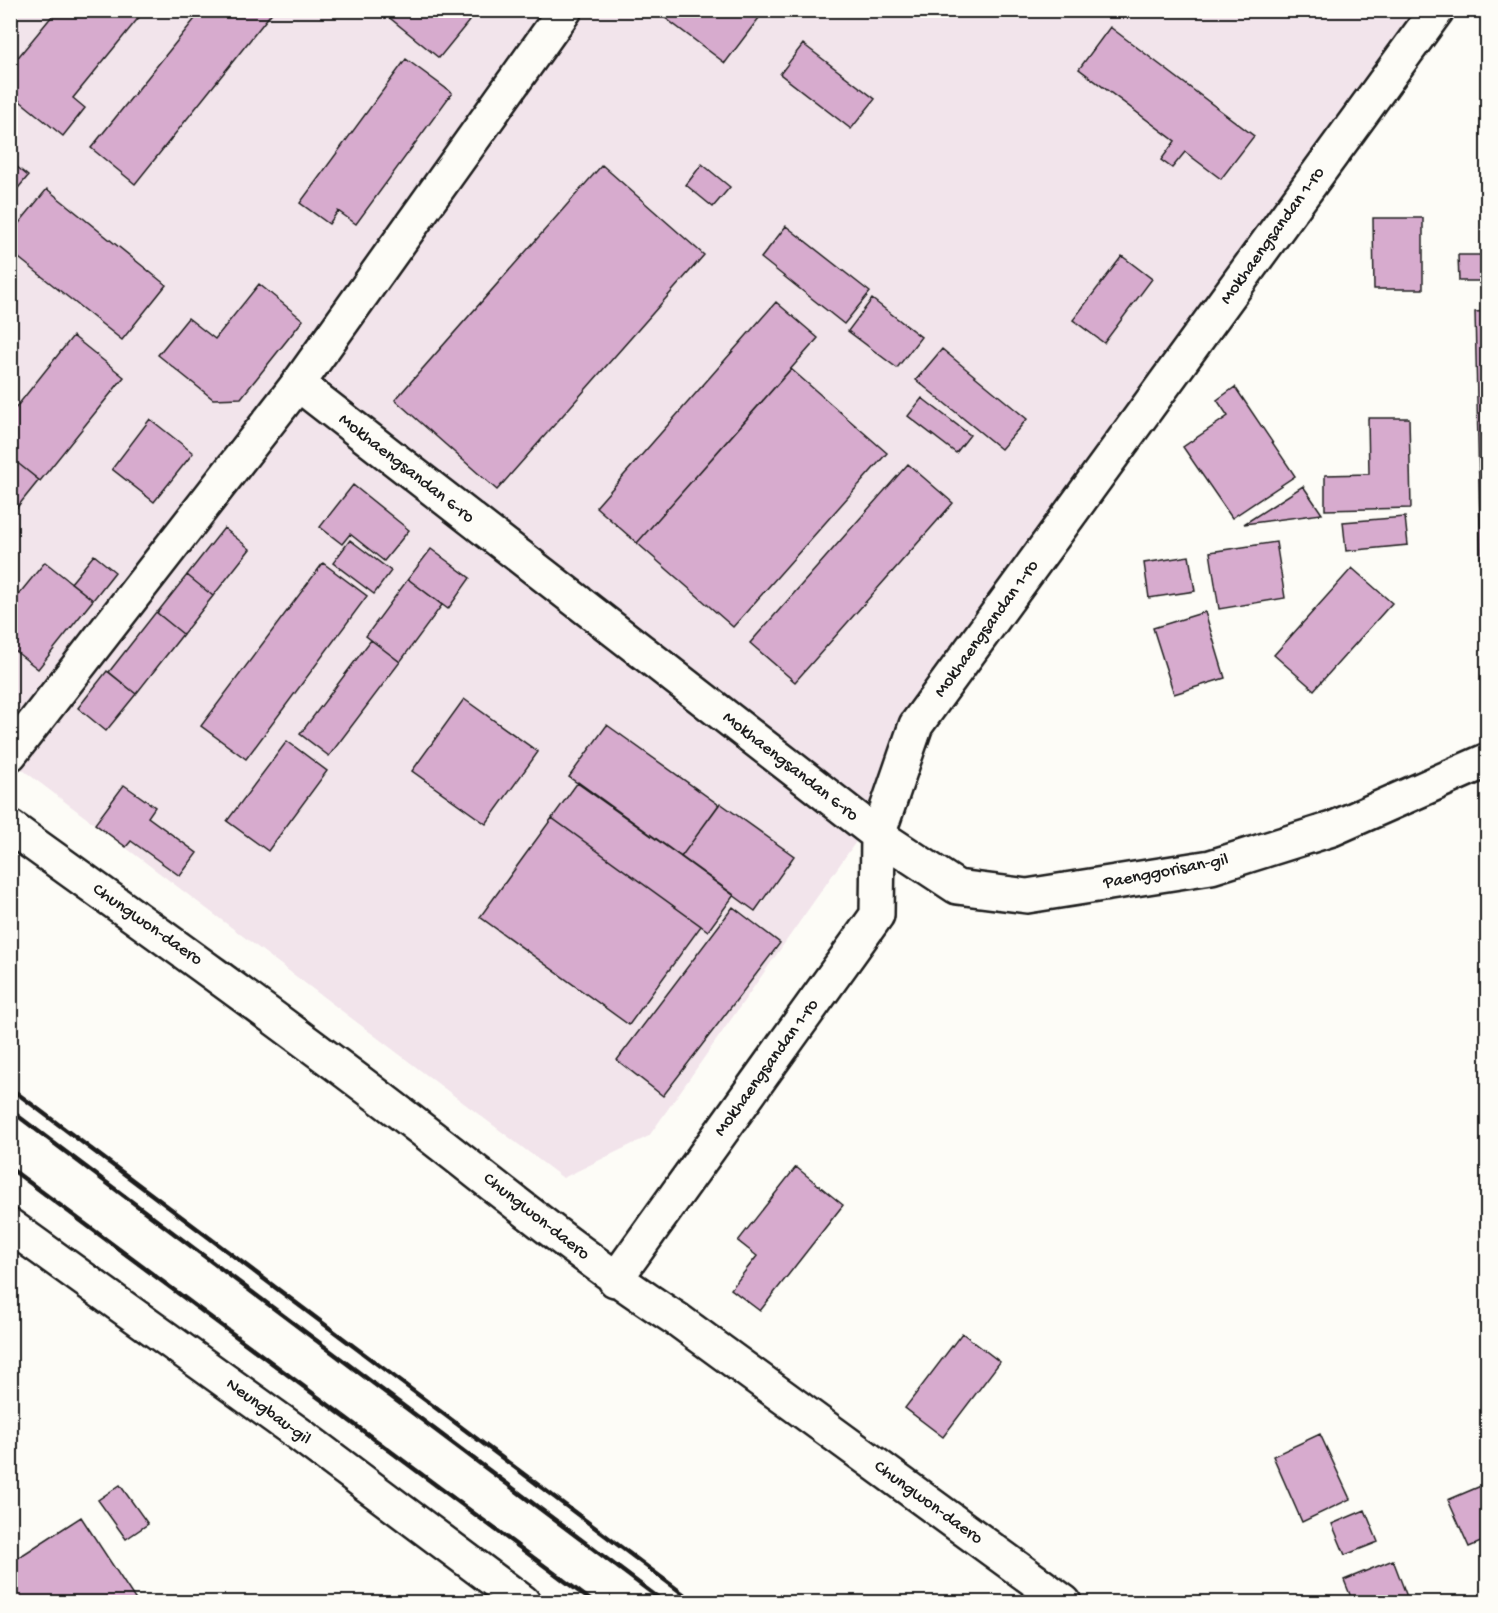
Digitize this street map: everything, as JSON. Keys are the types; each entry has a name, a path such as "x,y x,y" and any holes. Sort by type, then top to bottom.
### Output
{"street":[{"path":"10,754 298,384 565,10"},
{"name":"Mokhaengsandan 1-ro","path":"615,1280 877,915 878,835 916,725 1437,10"},
{"name":"Mokhaengsandan 6-ro","path":"298,384 878,835"},
{"name":"Paenggorisan-gil","path":"878,835 957,887 1027,897 1210,867 1332,829 1488,760"},
{"name":"Chungwon-daero","path":"10,827 243,993 556,1232 615,1280 678,1320 1064,1602"},
{"name":"Neungbau-gil","path":"10,1226 299,1434 523,1602"}],"shaded area":[{"path":"10,11 1440,11 649,1136 563,1178 11,761"}],"building":[{"path":"57,10 145,10 73,98 85,108 63,136 10,93 10,67"},
{"path":"202,10 274,10 135,184 91,148"},
{"path":"380,10 478,10 439,58"},
{"path":"662,10 765,10 725,63 660,14"},
{"path":"1110,27 1254,136 1221,179 1185,152 1172,168 1161,160 1175,141 1079,69"},
{"path":"803,44 875,99 851,129 780,74"},
{"path":"406,59 452,93 356,224 338,211 329,224 300,203"},
{"path":"10,161 28,176 10,198"},
{"path":"702,164 730,187 713,207 686,185"},
{"path":"602,165 704,255 497,490 395,400"},
{"path":"47,189 166,285 122,340 10,251 10,234"},
{"path":"1373,218 1423,218 1423,289 1374,289"},
{"path":"786,226 870,292 844,324 761,258"},
{"path":"1458,255 1488,255 1488,281 1459,281"},
{"path":"1122,256 1152,279 1104,343 1073,320"},
{"path":"259,284 303,320 241,398 213,399 158,355 188,318 215,339"},
{"path":"872,299 921,337 897,368 848,331"},
{"path":"776,302 818,338 637,543 596,507"},
{"path":"1488,311 1488,573 1481,573 1475,312"},
{"path":"73,336 124,377 40,481 10,457 10,415"},
{"path":"942,349 1027,419 1001,449 916,380"},
{"path":"791,369 887,453 733,627 637,543"},
{"path":"1235,387 1295,476 1232,518 1183,447 1228,416 1217,400"},
{"path":"922,398 970,435 956,453 908,416"},
{"path":"1368,418 1409,418 1411,508 1325,510 1325,475 1369,474"},
{"path":"150,419 193,453 154,502 112,469"},
{"path":"10,457 39,480 10,516"},
{"path":"908,464 953,503 795,682 750,643"},
{"path":"353,485 409,530 384,561 350,534 342,544 320,527"},
{"path":"1303,486 1322,514 1244,524"},
{"path":"1405,517 1408,545 1346,551 1343,522"},
{"path":"224,528 250,549 213,596 187,575"},
{"path":"350,540 391,571 374,594 333,563"},
{"path":"1276,542 1285,598 1219,609 1210,552"},
{"path":"431,549 470,578 448,609 408,579"},
{"path":"94,555 115,572 93,600 71,583"},
{"path":"1189,556 1195,591 1149,598 1144,563"},
{"path":"45,562 93,600 38,669 10,647 10,605"},
{"path":"323,563 367,596 246,759 201,726"},
{"path":"1352,568 1392,603 1314,690 1274,655"},
{"path":"187,575 213,596 183,634 157,613"},
{"path":"408,579 442,605 400,662 366,636"},
{"path":"156,612 183,634 136,694 109,672"},
{"path":"1205,612 1225,678 1174,694 1153,628"},
{"path":"371,640 400,662 329,756 300,734"},
{"path":"107,671 136,694 106,731 78,708"},
{"path":"464,699 538,752 486,824 412,771"},
{"path":"607,725 719,805 681,857 569,777"},
{"path":"287,741 327,771 268,851 227,821"},
{"path":"578,782 734,895 708,931 552,818"},
{"path":"124,785 155,807 148,817 197,853 180,876 131,841 126,847 95,824"},
{"path":"720,803 794,856 755,911 681,857"},
{"path":"552,818 701,926 629,1025 480,917"},
{"path":"733,907 780,943 663,1096 617,1060"},
{"path":"796,1167 843,1205 760,1311 731,1289 757,1256 738,1241"},
{"path":"962,1333 1000,1362 943,1437 905,1408"},
{"path":"1320,1434 1350,1499 1302,1522 1273,1456"},
{"path":"1488,1483 1488,1539 1469,1547 1448,1500"},
{"path":"120,1485 148,1524 126,1539 98,1500"},
{"path":"1365,1510 1378,1542 1345,1555 1332,1524"},
{"path":"81,1517 137,1602 10,1602 10,1563"},
{"path":"1393,1560 1409,1602 1353,1602 1344,1580"}],"railway":[{"path":"10,1088 694,1602"},
{"path":"10,1110 664,1602"},
{"path":"10,1168 593,1602"}]}
